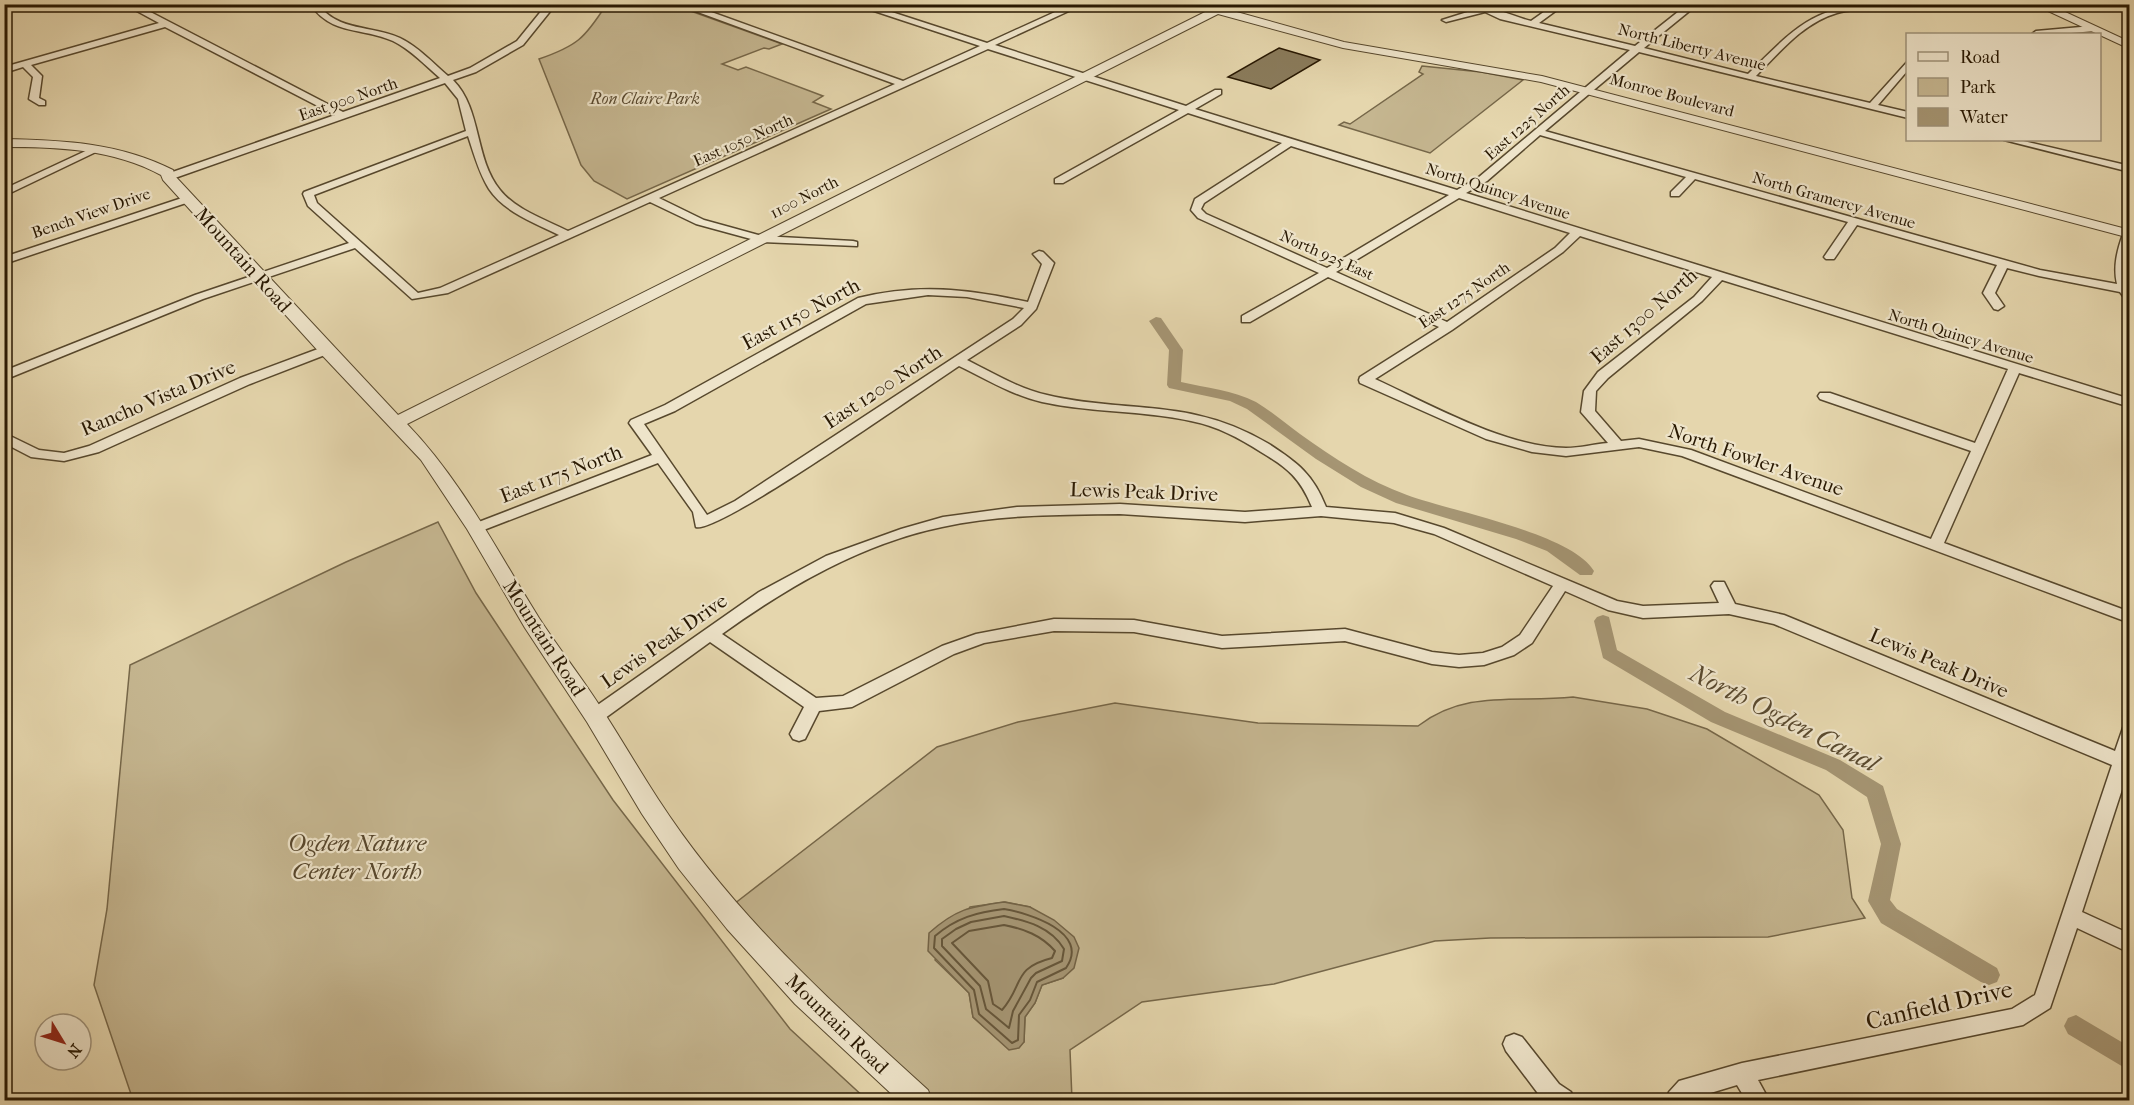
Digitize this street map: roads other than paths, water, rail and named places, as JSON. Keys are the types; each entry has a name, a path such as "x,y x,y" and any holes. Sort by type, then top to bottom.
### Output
{"street":[{"path":"128,4 343,116"},
{"path":"314,4 321,15 330,20 350,28 391,37 403,43 446,80 461,94 471,132 495,191 507,202 567,236"},
{"name":"East 900 North","path":"168,177 446,80 500,56 529,33 552,4"},
{"path":"680,4 904,84"},
{"name":"North Quincy Avenue","path":"857,4 1577,232 2130,403"},
{"path":"1037,4 1063,12"},
{"name":"East 1050 North","path":"357,244 416,297 444,291 1080,4"},
{"name":"Monroe Boulevard","path":"1202,4 1222,7 1352,47 1511,73 1587,90 2129,233"},
{"name":"North Liberty Avenue","path":"1471,4 1534,24 1906,114"},
{"path":"1534,24 1561,4"},
{"name":"East 1225 North","path":"1245,319 1327,273 1483,179 1587,90 1694,4"},
{"path":"1750,77 1804,27 1816,20 1831,12 1883,4"},
{"path":"2038,4 2101,33"},
{"name":"1100 North","path":"397,422 1222,7"},
{"path":"1446,20 1485,10"},
{"path":"4,70 165,24"},
{"path":"2047,33 2092,29"},
{"path":"2101,33 2130,46"},
{"path":"25,64 38,76 34,99 42,103"},
{"path":"1872,106 1906,66"},
{"path":"1059,181 1218,92"},
{"path":"4,376 199,297 357,244 312,204 308,194 471,132"},
{"name":"North Gramercy Avenue","path":"1539,132 2003,264 2126,294"},
{"path":"2013,141 2130,169"},
{"name":"North 925 East","path":"1290,142 1199,201 1196,210 1202,216 1448,327"},
{"path":"4,143 95,150"},
{"path":"4,193 95,150"},
{"name":"Mountain Road","path":"95,150 99,156 168,177 326,350 428,456 476,528 532,623 688,862 736,921 804,995 918,1101"},
{"path":"1675,194 1692,176"},
{"path":"650,198 700,222 762,239 853,244"},
{"name":"Bench View Drive","path":"4,261 188,199"},
{"path":"1830,257 1854,221"},
{"name":"East 1275 North","path":"1365,380 1448,327 1559,250 1577,232"},
{"path":"2126,294 2119,262 2129,233"},
{"name":"East 1200 North","path":"661,457 700,512 701,524 740,504 1017,322 1032,306 1048,262 1038,254"},
{"path":"1998,306 1989,292 2003,264"},
{"name":"East 1300 North","path":"1618,446 1588,412 1590,392 1603,375 1698,299 1719,276"},
{"name":"East 1150 North","path":"661,457 636,423 670,408 862,301 886,295 940,290 1032,306"},
{"name":"Rancho Vista Drive","path":"4,437 36,454 64,457 94,449 245,381 326,350"},
{"path":"958,361 1033,395 1054,401 1159,410 1193,416 1228,427 1252,438 1304,476 1321,511"},
{"path":"1936,545 2015,368"},
{"name":"North Fowler Avenue","path":"1365,380 1491,435 1532,448 1566,452 1639,443 1686,453 2130,618"},
{"path":"1826,396 1979,449"},
{"name":"East 1175 North","path":"476,528 661,457"},
{"name":"Lewis Peak Drive","path":"594,716 764,596 831,560 867,545 943,522 989,515 1056,510 1120,509 1245,517 1321,511 1395,518 1428,528 1614,606 1643,612 1729,608 1778,619 2126,763"},
{"path":"710,634 813,705 846,702 948,650 981,638 1054,625 1134,626 1222,642 1250,642 1318,635 1345,636 1432,658 1459,661 1484,658 1508,651 1526,639 1562,584"},
{"path":"1719,586 1729,608"},
{"path":"799,734 813,705"},
{"name":"Canfield Drive","path":"1677,1101 1687,1089 1742,1073 2016,1018 2043,1001 2126,763 2130,730"},
{"path":"2072,916 2130,944"},
{"path":"1514,1044 1551,1092 1563,1101"},
{"path":"1742,1073 1758,1101"}],"water":[{"path":"1004,902 1030,907 1054,920 1074,937 1079,948 1074,968 1063,978 1042,985 1035,1003 1025,1017 1024,1042 1019,1048 1009,1050 973,1017 969,993 928,951 929,933 947,919 964,910"}],"waterway":[{"name":"North Ogden Canal","path":"1156,321 1176,350 1174,385 1234,398 1252,406 1321,456 1366,484 1402,499 1522,535 1553,547 1586,571"},
{"name":"North Ogden Canal","path":"1603,621 1609,653 1718,717 1833,765 1876,792 1891,844 1879,901 1889,916 1989,975"},
{"name":"North Ogden Canal","path":"2076,1026 2130,1060"}],"park label":[{"name":"Ron Claire Park","path":"645,98"},
{"name":"Ogden Nature Center North","path":"357,857"}]}
